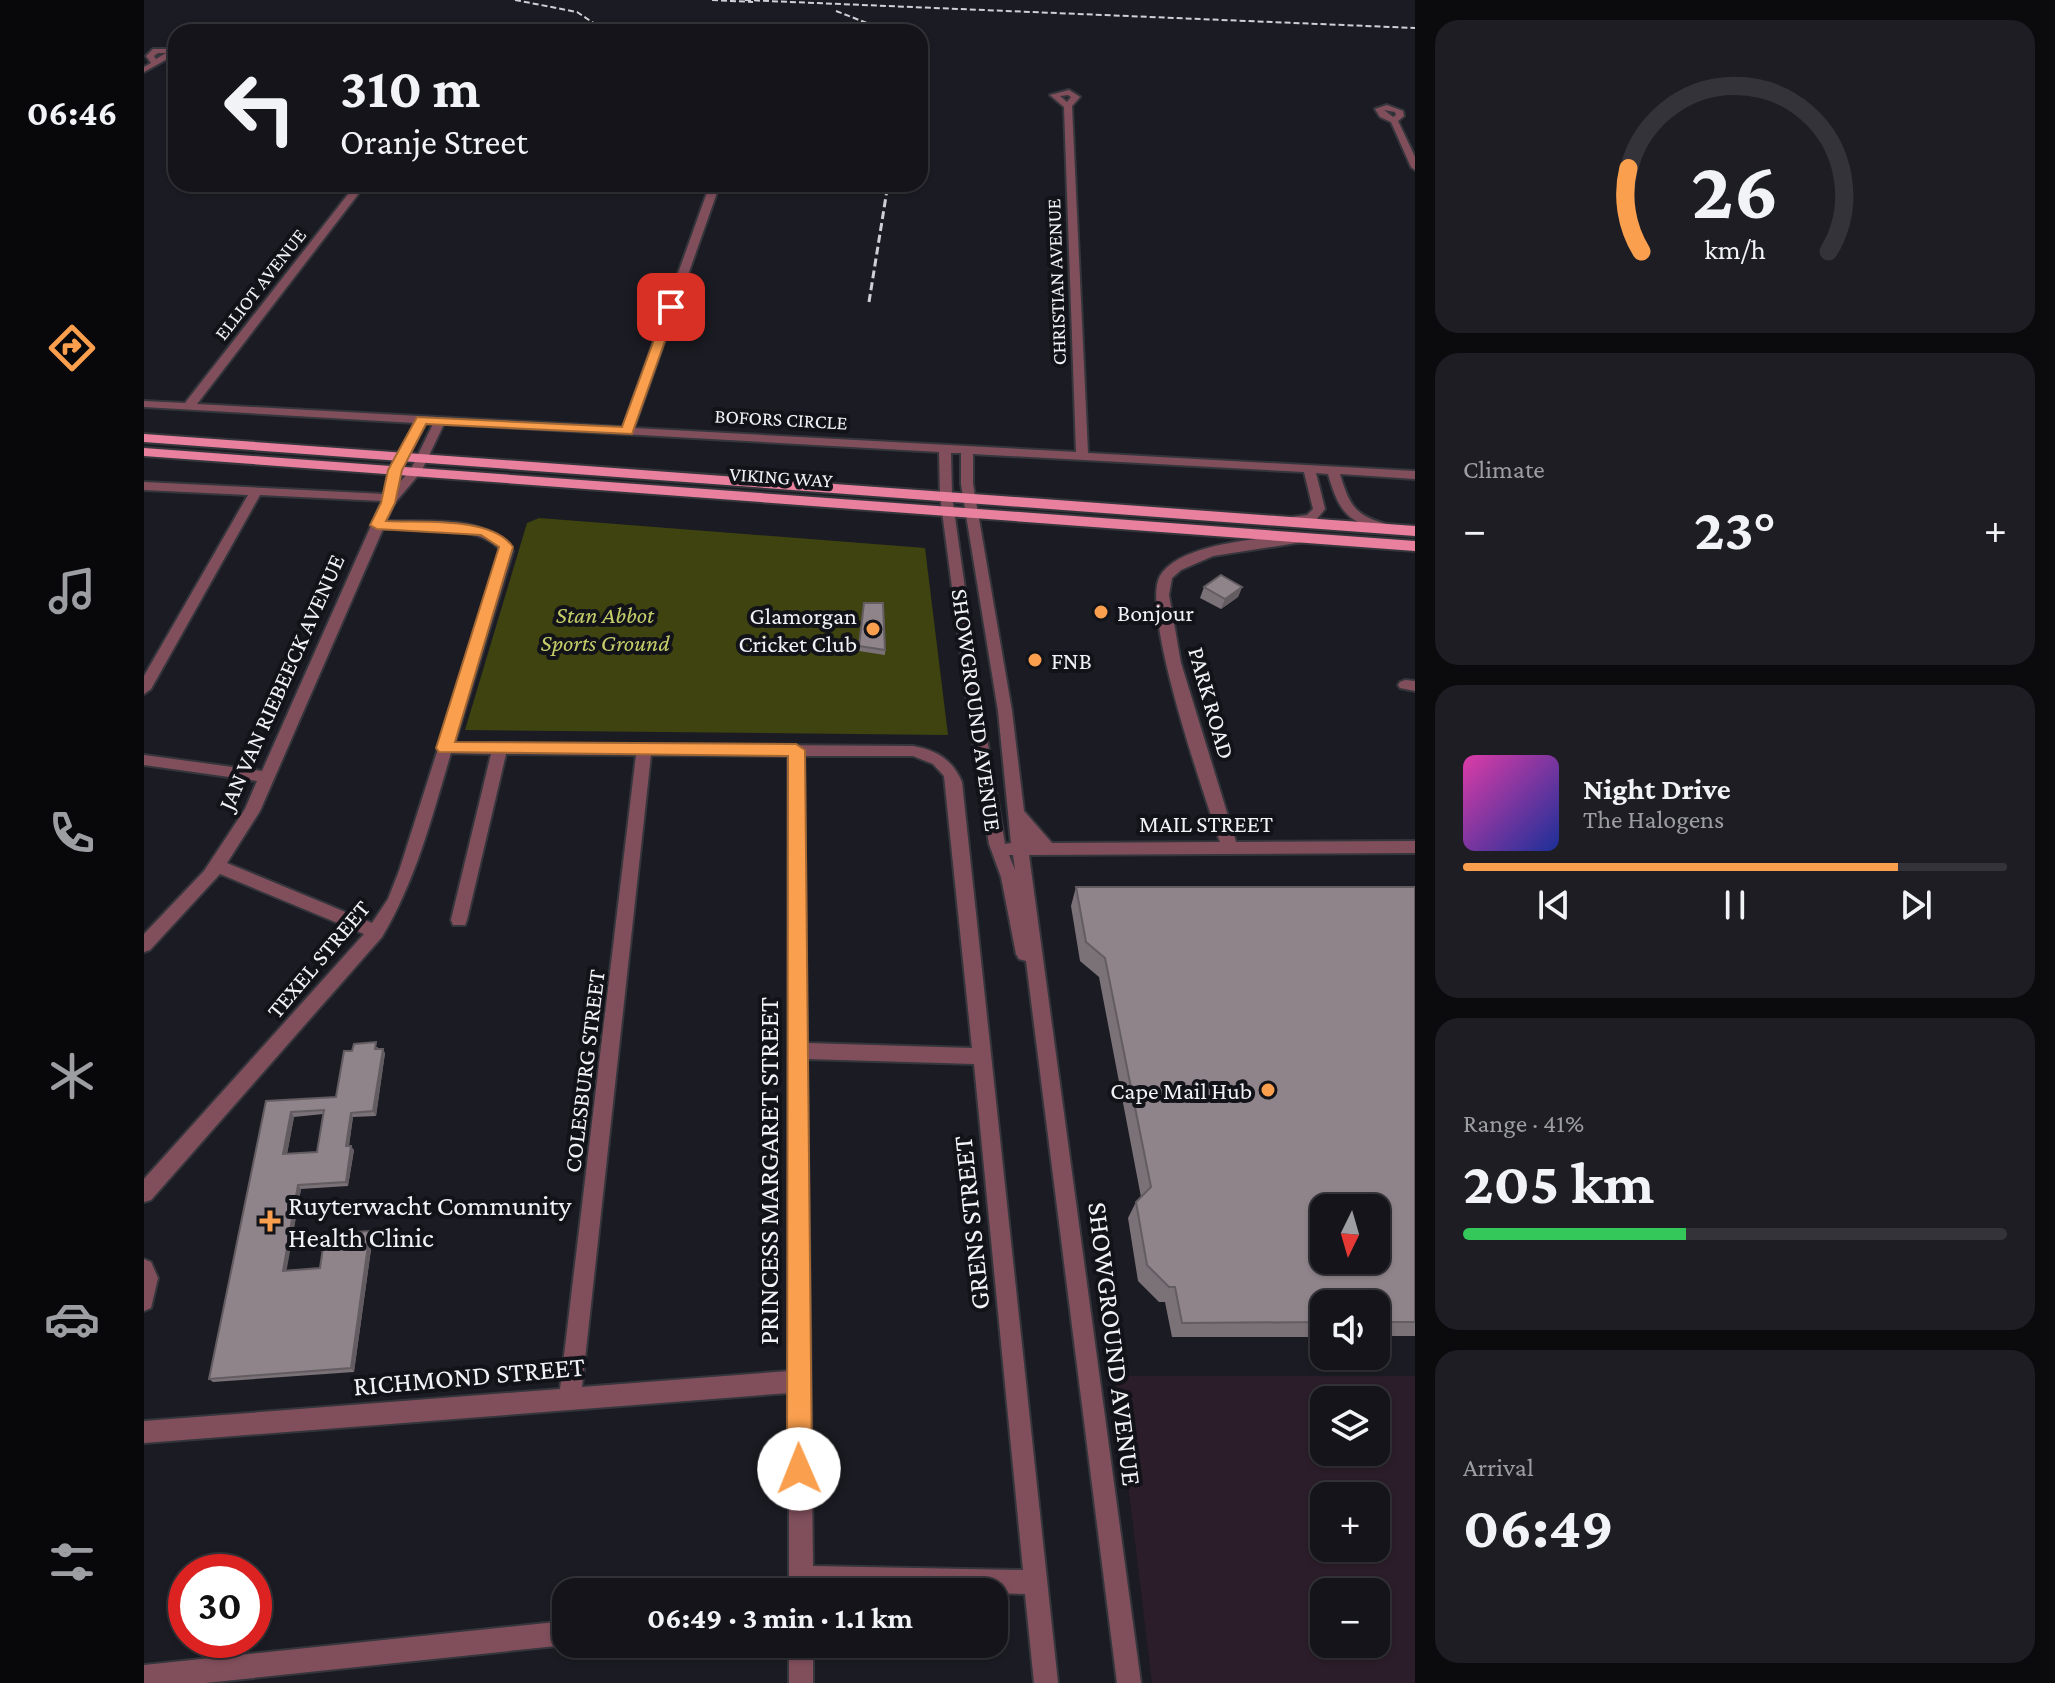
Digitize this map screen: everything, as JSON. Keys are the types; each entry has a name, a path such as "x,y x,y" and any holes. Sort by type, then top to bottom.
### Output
{"main road":[{"name":"VIKING WAY","path":"144,438 418,465 972,505 1415,546"},
{"name":"VIKING WAY","path":"144,452 398,463"},
{"name":"VIKING WAY","path":"972,505 1415,531"}],"street":[{"path":"144,70 154,62"},
{"name":"CHRISTIAN AVENUE","path":"1068,106 1082,456"},
{"path":"1394,120 1415,167"},
{"name":"ELLIOT AVENUE","path":"188,407 355,192"},
{"path":"627,431 712,192"},
{"name":"BOFORS CIRCLE","path":"144,404 1415,475"},
{"path":"391,419 405,425 412,438"},
{"name":"JAN VAN RIEBEECK AVENUE","path":"390,500 398,463 422,420"},
{"name":"JAN VAN RIEBEECK AVENUE","path":"148,938 218,866 268,777 377,525 390,500 418,465 440,421"},
{"name":"SHOWGROUND AVENUE","path":"945,449 947,503 998,849 1009,877 1041,1014"},
{"name":"SHOWGROUND AVENUE","path":"967,450 972,505 1005,711 1041,1014 1129,1683"},
{"path":"1282,521 1304,519 1318,513 1319,504 1309,470"},
{"path":"1333,471 1343,504 1350,515 1390,529"},
{"path":"144,486 257,490 390,500"},
{"path":"144,689 257,490"},
{"name":"TEXEL STREET","path":"144,1193 376,932 407,871 506,555 505,544 494,535 479,530 377,525"},
{"name":"PARK ROAD","path":"1229,846 1163,614 1161,591 1169,574 1193,559 1233,547 1312,538"},
{"path":"445,748 796,750"},
{"path":"459,920 500,748"},
{"name":"COLESBURG STREET","path":"570,1398 644,749"},
{"name":"GRENS STREET","path":"796,750 913,751 940,761 954,782 1046,1683"},
{"name":"PRINCESS MARGARET STREET","path":"796,750 798,1578"},
{"path":"144,760 268,777"},
{"path":"1016,813 1048,849"},
{"name":"MAIL STREET","path":"998,849 1415,847"},
{"path":"218,866 376,932"},
{"path":"798,1051 982,1056"},
{"path":"144,1269 148,1278 144,1301"},
{"name":"RICHMOND STREET","path":"144,1432 798,1381"},
{"path":"1008,1581 1036,1582"},
{"path":"144,1677 552,1634"},
{"path":"801,1658 801,1683"}],"shaded area":[{"path":"1115,1376 1415,1376 1415,1683 1152,1683"}],"green space":[{"name":"Stan Abbot Sports Ground","path":"539,518 925,548 948,735 465,730 527,523"}],"building":[{"path":"1221,575 1242,587 1225,599 1204,587"},
{"name":"Glamorgan Cricket Club","path":"864,603 883,603 885,650 859,646"},
{"name":"Cape Mail Hub","path":"1076,887 1415,887 1415,1322 1390,1322 1390,1290 1310,1290 1310,1322 1182,1323 1175,1287 1169,1287 1147,1265 1136,1202 1151,1187 1105,958 1086,942"},
{"name":"Ruyterwacht Community Health Clinic","path":"376,1042 375,1049 383,1049 373,1111 351,1113 346,1146 351,1146 346,1182 298,1185 283,1271 320,1268 325,1234 370,1231 351,1368 209,1379 266,1101 336,1097 344,1051 352,1051 354,1044","holes":["324,1110 317,1152 283,1154 291,1112"]}],"railway":[{"path":"515,0 577,12 595,24"},
{"path":"712,0 753,2"},
{"path":"745,0 1415,28"},
{"path":"836,11 869,24"},
{"path":"869,302 887,192"}],"place":[{"name":"Bonjour","path":"1101,612"},
{"name":"Glamorgan Cricket Club","path":"873,629"},
{"name":"FNB","path":"1035,660"},
{"name":"Cape Mail Hub","path":"1268,1090"},
{"name":"Ruyterwacht Community Health Clinic","path":"270,1221"}],"route":[{"path":"671,307 627,431 422,420 395,470 388,503 377,525 483,531 499,538 506,547 445,748 796,750 799,1469"}]}
